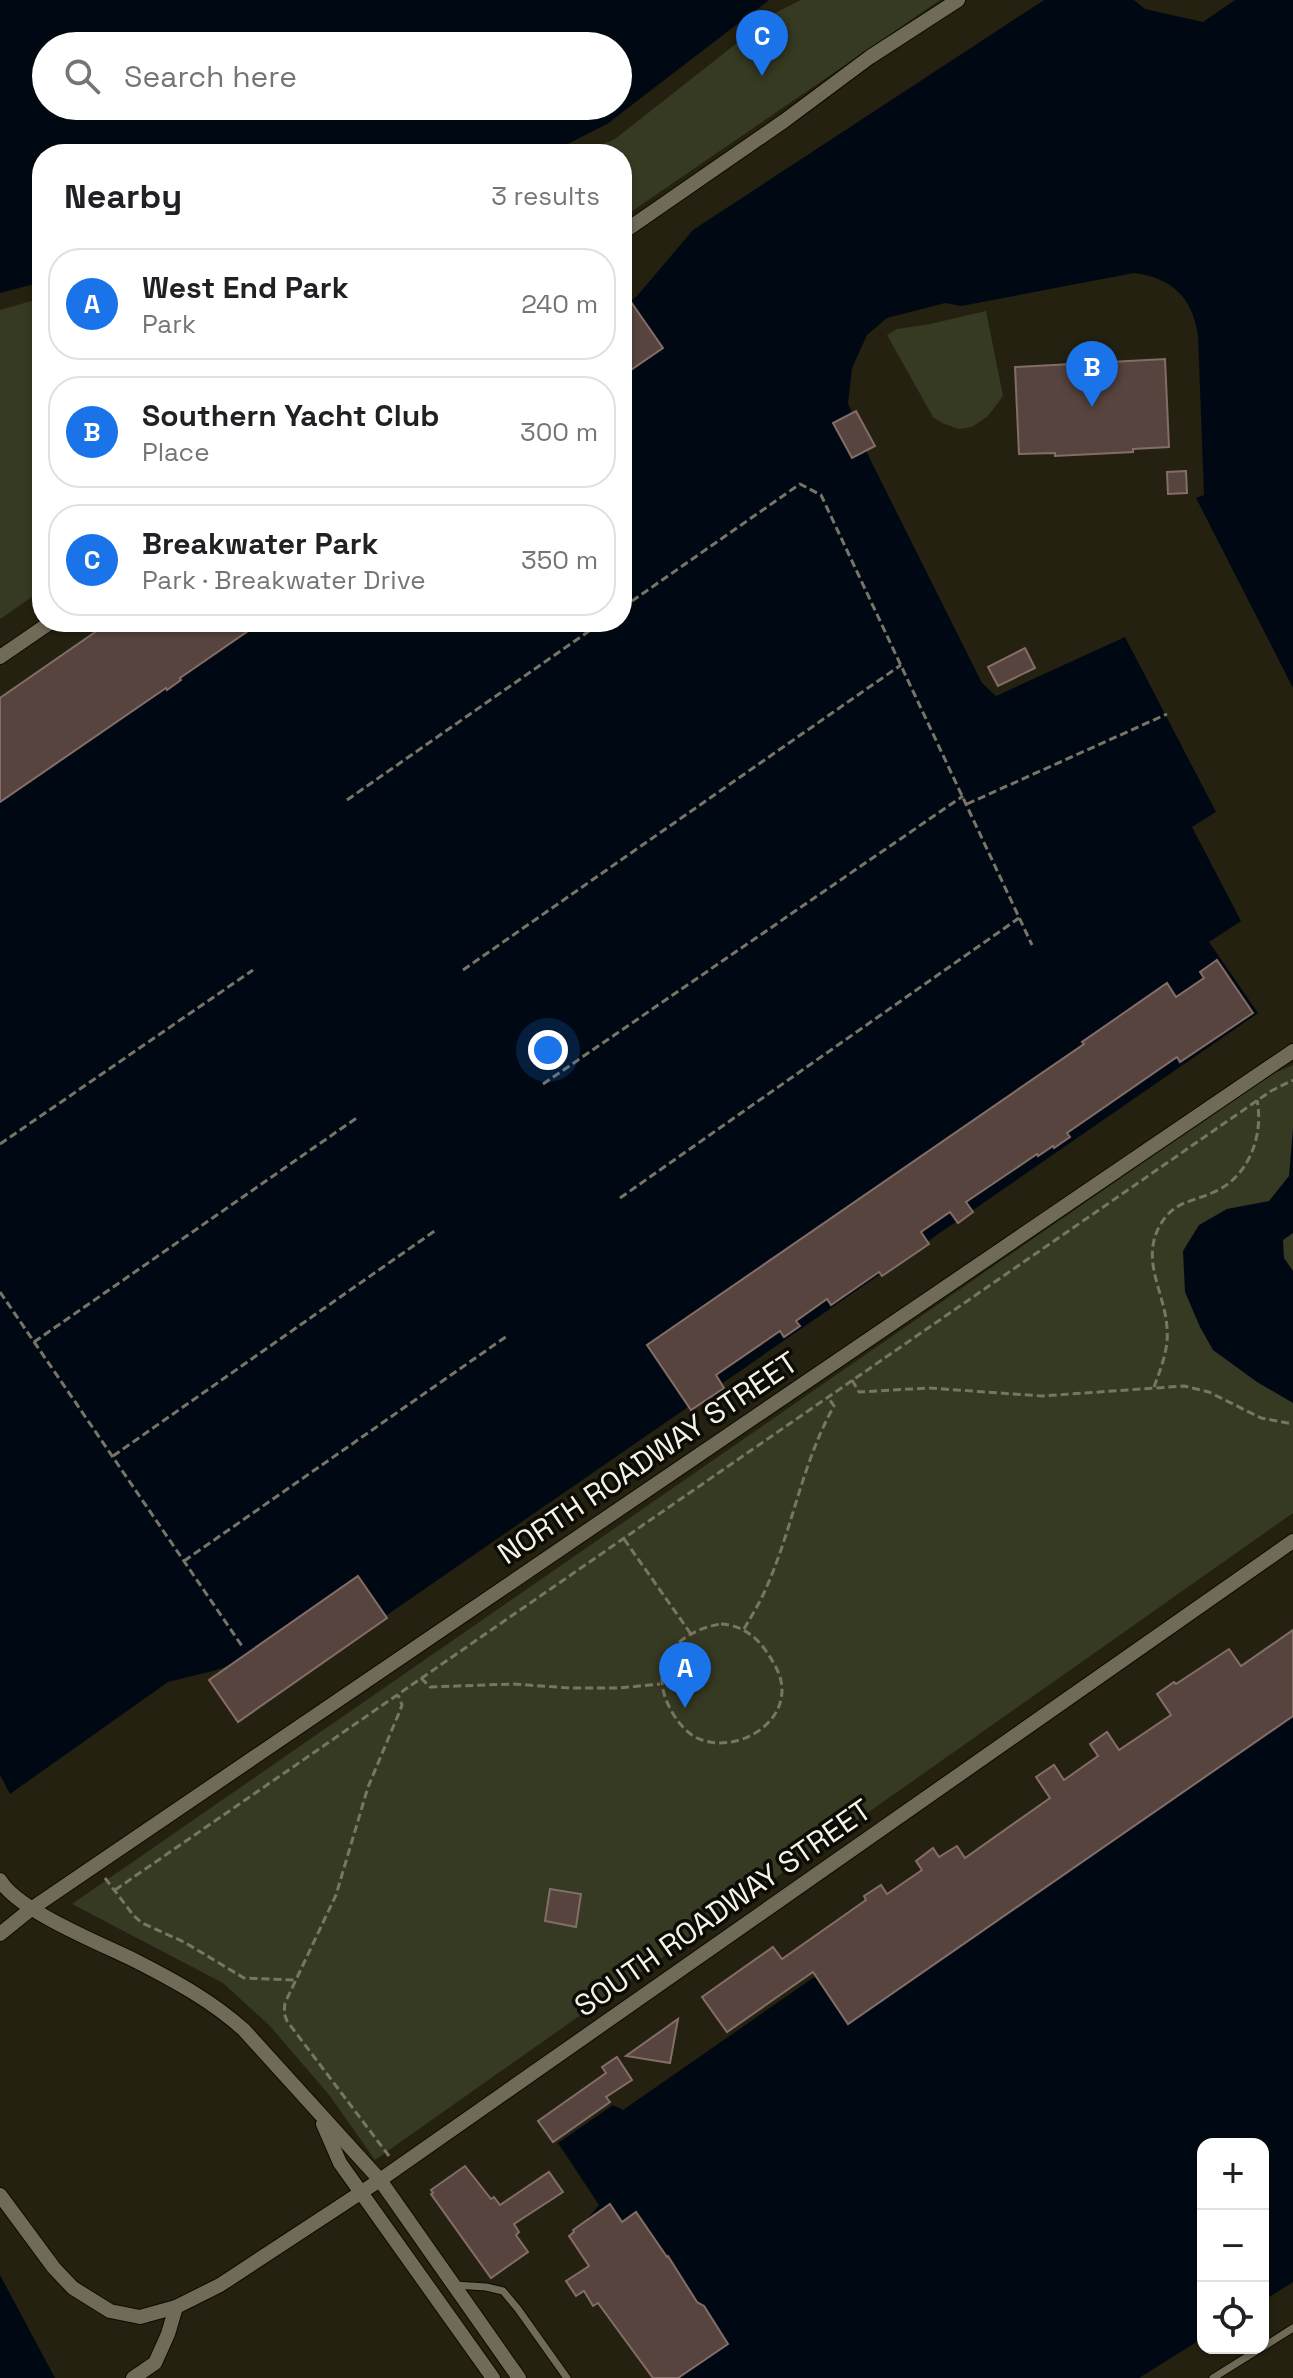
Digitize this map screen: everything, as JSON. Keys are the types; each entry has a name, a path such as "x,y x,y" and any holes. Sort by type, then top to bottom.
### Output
{"street":[{"path":"632,226 870,57 958,0"},
{"path":"0,657 36,632"},
{"name":"NORTH ROADWAY STREET","path":"0,1934 31,1909 1293,1051"},
{"name":"SOUTH ROADWAY STREET","path":"0,2195 54,2268 73,2288 110,2311 140,2317 176,2307 220,2285 380,2180 1293,1541"},
{"path":"0,1880 31,1909 157,1972 225,2013 380,2180 519,2378"},
{"path":"318,2113 340,2163 493,2378"},
{"path":"133,2378 155,2363 176,2307"}],"lane":[{"path":"453,2285 503,2291 567,2378"},
{"path":"1269,2343 1293,2328"},
{"path":"1213,2378 1251,2354"}],"path":[{"path":"632,601 800,484 821,495 1032,945"},
{"path":"347,800 588,632"},
{"path":"463,970 901,665"},
{"path":"967,804 1167,714"},
{"path":"543,1084 963,796"},
{"path":"620,1198 1019,918"},
{"path":"0,1144 253,970"},
{"path":"115,1890 1257,1100 1293,1080"},
{"path":"1154,1387 1168,1336 1163,1301 1153,1273 1152,1255 1156,1235 1167,1215 1177,1207 1190,1199 1216,1192 1239,1174 1257,1137 1260,1111 1257,1100"},
{"path":"34,1342 358,1117"},
{"path":"113,1456 436,1230"},
{"path":"0,1292 242,1646"},
{"path":"184,1561 507,1336"},
{"path":"852,1380 859,1392 929,1388 1031,1396 1154,1387 1197,1388 1261,1418 1293,1424"},
{"path":"744,1629 767,1586 808,1465 834,1406 828,1397"},
{"path":"623,1538 691,1634"},
{"path":"721,1624 744,1629 767,1652 779,1672 782,1687 776,1709 768,1723 756,1733 724,1743 709,1742 695,1736 674,1716 660,1684 661,1671 666,1659 691,1634 707,1626 721,1624"},
{"path":"421,1678 430,1687 513,1684 619,1688 660,1684"},
{"path":"397,2168 284,2013 295,1980 336,1895 359,1811 402,1705 398,1695"},
{"path":"95,1866 142,1923 184,1942 244,1978 295,1980"}],"green space":[{"path":"801,0 940,0 632,211 632,144 604,144 615,139 775,13"},
{"path":"32,301 32,597 0,619 0,310"},
{"path":"986,311 1003,396 988,416 972,427 959,429 933,417 887,335 897,329"},
{"path":"1293,1065 1293,1513 375,2160 330,2096 270,2026 223,1983 72,1904 1268,1076"}],"shaded area":[{"path":"0,0 769,0 632,105 632,32 32,32 32,120 612,120 568,144 32,144 32,285 0,293"},
{"path":"1044,0 1134,0 1145,9 1203,22 1235,0 1293,0 1293,688 1196,498 1204,495 1198,335 1191,310 1169,285 1159,279 1134,273 961,306 945,303 887,318 867,335 852,368 848,403 868,455 982,683 996,696 1125,637 1216,812 1192,827 1241,921 1209,942 1258,1013 387,1615 213,1671 168,1682 10,1794 0,1775 0,740 155,632 632,632 632,300 693,230"},
{"path":"1293,1128 1293,1233 1283,1240 1284,1258 1293,1271 1293,1403 1213,1350 1185,1292 1183,1251 1199,1225 1227,1209 1269,1201 1289,1176"},
{"path":"1293,1665 1293,2282 1269,2297 1269,2138 1197,2138 1197,2342 1139,2378 676,2378 576,2233 599,2205 558,2143 613,2105 623,2110 810,1980"},
{"path":"0,2275 55,2378 0,2378"}],"building":[{"path":"632,303 663,348 632,369"},
{"path":"1165,359 1169,447 1055,456 1055,453 1019,454 1015,367"},
{"path":"856,411 875,446 852,458 833,423"},
{"path":"1186,471 1187,493 1168,494 1167,472"},
{"path":"95,632 247,632 167,690 0,802 0,698"},
{"path":"1025,648 1035,668 998,686 988,667"},
{"path":"1217,960 1253,1013 1180,1062 1177,1057 1067,1133 1070,1137 1054,1148 1037,1154 966,1202 973,1212 958,1223 950,1212 921,1232 929,1244 882,1276 879,1272 831,1305 827,1299 796,1321 800,1326 784,1337 780,1331 716,1375 724,1388 691,1410 647,1345 1084,1044 1082,1042 1167,983 1176,997 1204,978 1200,972"},
{"path":"358,1576 387,1618 238,1722 209,1680"},
{"path":"1293,1630 1293,1716 848,2024 813,1972 727,2032 702,1997 773,1947 782,1959 866,1900 864,1896 881,1885 887,1894 922,1870 916,1861 933,1848 939,1857 957,1846 965,1858 1050,1798 1036,1777 1054,1765 1064,1780 1098,1756 1090,1744 1107,1732 1119,1750 1171,1715 1157,1694 1174,1682 1176,1684 1229,1649 1241,1666"},
{"path":"550,1889 581,1894 576,1927 545,1921"},
{"path":"678,2019 670,2063 626,2056"},
{"path":"617,2057 632,2080 606,2097 610,2102 553,2142 538,2121 606,2073 602,2067"},
{"path":"465,2166 491,2199 494,2197 500,2205 549,2172 563,2192 514,2224 519,2232 516,2235 528,2252 491,2278 431,2194 431,2190"},
{"path":"610,2204 622,2222 636,2212 728,2344 678,2378 653,2378 598,2303 593,2306 584,2291 576,2296 566,2281 589,2266 569,2236"}],"place":[{"name":"Breakwater Park","path":"762,76"},
{"name":"Southern Yacht Club","path":"1092,407"},
{"name":"West End Park","path":"685,1708"}]}
